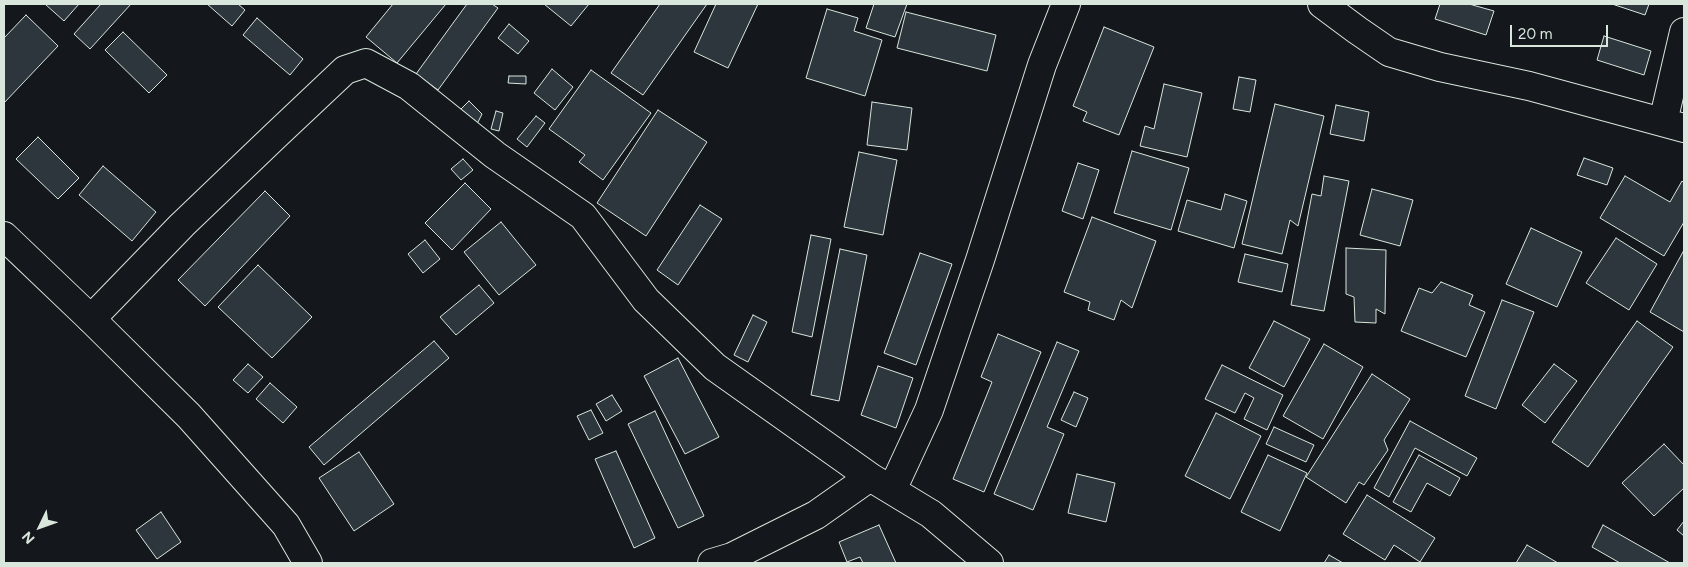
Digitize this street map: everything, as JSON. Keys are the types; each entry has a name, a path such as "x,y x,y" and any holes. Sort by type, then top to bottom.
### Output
{"street":[{"path":"712,563 732,557 881,484 929,410 980,260 1042,66 1066,4"},
{"path":"1322,4 1389,52 1440,67 1529,86 1673,125 1684,32"},
{"path":"91,319 182,225 317,96 345,70 366,63 409,86 495,154 583,216 646,300 715,367 881,484 931,514 989,563"},
{"path":"4,236 189,416 286,525 308,563"}],"building":[{"path":"45,4 79,4 64,21"},
{"path":"101,4 131,4 90,49 74,34"},
{"path":"207,4 238,4 245,10 232,26"},
{"path":"393,4 446,4 397,63 366,37"},
{"path":"467,4 492,4 498,8 438,90 416,74"},
{"path":"544,4 589,4 571,26"},
{"path":"660,4 707,4 643,95 611,73"},
{"path":"716,4 758,4 728,68 694,52"},
{"path":"874,4 907,4 895,37 866,28"},
{"path":"1440,4 1469,4 1494,11 1486,35 1435,19"},
{"path":"1612,4 1649,4 1645,15"},
{"path":"827,9 858,18 854,31 882,40 865,96 806,78"},
{"path":"906,12 996,35 987,71 897,48"},
{"path":"26,15 58,46 4,103 4,38"},
{"path":"257,18 303,59 290,75 243,35"},
{"path":"509,24 529,41 518,54 498,38"},
{"path":"1104,27 1154,47 1119,135 1083,121 1087,112 1073,106"},
{"path":"123,32 167,75 149,93 105,50"},
{"path":"1604,36 1651,51 1644,75 1597,60"},
{"path":"552,69 573,87 555,110 534,93"},
{"path":"591,70 651,113 603,180 579,162 585,155 549,129"},
{"path":"509,76 526,76 526,84 508,83"},
{"path":"1239,77 1256,80 1250,112 1233,109"},
{"path":"1164,84 1202,93 1187,157 1140,146 1145,126 1154,129"},
{"path":"469,101 482,114 474,130 457,113"},
{"path":"872,102 912,108 907,150 867,145"},
{"path":"1275,104 1324,116 1298,226 1290,220 1282,254 1242,244"},
{"path":"1336,105 1369,112 1364,141 1330,134"},
{"path":"658,110 707,142 646,236 597,203"},
{"path":"496,111 503,113 499,131 491,129"},
{"path":"536,116 545,123 527,147 517,139"},
{"path":"38,137 79,178 58,199 16,159"},
{"path":"1132,151 1189,168 1171,230 1114,213"},
{"path":"859,152 897,160 883,235 844,227"},
{"path":"1584,158 1613,168 1607,185 1577,175"},
{"path":"463,159 473,170 461,180 451,169"},
{"path":"1078,163 1099,170 1083,219 1062,211"},
{"path":"103,166 156,212 132,241 79,195"},
{"path":"1324,176 1349,181 1324,311 1291,305 1312,194 1321,196"},
{"path":"1625,176 1670,202 1682,181 1684,183 1684,222 1664,256 1600,218"},
{"path":"465,183 491,209 452,250 425,223"},
{"path":"1372,189 1413,200 1400,246 1360,235"},
{"path":"265,191 290,216 205,306 178,280"},
{"path":"1225,194 1247,201 1234,248 1178,231 1187,200 1221,210"},
{"path":"700,205 722,219 678,285 657,270"},
{"path":"1092,217 1156,241 1132,308 1121,300 1114,320 1088,310 1090,302 1064,292"},
{"path":"501,222 536,265 499,295 464,252"},
{"path":"1531,228 1582,252 1557,307 1506,284"},
{"path":"811,235 831,239 812,337 792,332"},
{"path":"1616,238 1657,264 1629,310 1586,283"},
{"path":"425,240 440,259 423,273 408,254"},
{"path":"1346,248 1386,250 1385,314 1376,309 1376,323 1355,322 1354,297 1346,294"},
{"path":"840,249 867,255 839,401 811,395"},
{"path":"1684,250 1684,332 1650,312"},
{"path":"920,253 952,264 916,365 884,353"},
{"path":"1245,254 1288,264 1282,292 1238,282"},
{"path":"258,265 312,317 272,358 218,307"},
{"path":"1441,282 1473,295 1469,305 1485,312 1466,357 1401,331 1419,288 1432,293"},
{"path":"479,285 494,303 456,335 440,317"},
{"path":"1502,300 1534,312 1496,409 1465,396"},
{"path":"753,315 767,322 748,362 734,355"},
{"path":"1274,321 1310,339 1284,387 1249,368"},
{"path":"1637,321 1673,347 1588,467 1552,442"},
{"path":"998,334 1041,352 984,492 953,479 992,382 981,377"},
{"path":"434,341 449,358 324,465 309,447"},
{"path":"1057,342 1079,351 1047,427 1064,434 1033,510 994,494"},
{"path":"1324,344 1363,367 1323,439 1283,416"},
{"path":"678,358 719,437 685,454 644,376"},
{"path":"248,364 263,377 248,393 233,380"},
{"path":"1554,364 1577,381 1545,423 1522,405"},
{"path":"1222,365 1283,395 1267,430 1244,419 1254,398 1245,393 1235,413 1205,399"},
{"path":"878,366 913,378 896,428 861,415"},
{"path":"1372,374 1410,399 1384,440 1388,450 1364,485 1359,482 1346,503 1306,477"},
{"path":"270,383 297,407 283,423 256,399"},
{"path":"1074,392 1088,398 1076,427 1061,420"},
{"path":"612,395 622,411 606,421 596,404"},
{"path":"591,410 603,433 589,440 577,416"},
{"path":"655,411 704,516 678,528 628,424"},
{"path":"1216,413 1261,436 1230,499 1185,476"},
{"path":"1410,421 1477,458 1467,476 1415,448 1389,497 1374,488"},
{"path":"1274,427 1314,445 1306,462 1266,444"},
{"path":"1664,444 1684,465 1684,488 1654,516 1622,483"},
{"path":"616,451 655,538 634,548 595,459"},
{"path":"359,452 394,504 354,531 319,478"},
{"path":"1268,455 1307,473 1280,531 1241,512"},
{"path":"1419,455 1460,478 1450,496 1427,483 1411,512 1393,502"},
{"path":"1077,474 1115,483 1106,522 1068,513"},
{"path":"1367,495 1435,538 1420,562 1394,545 1385,560 1343,534"},
{"path":"161,512 181,542 157,559 136,530"},
{"path":"1684,521 1684,536 1677,530"},
{"path":"879,525 896,563 863,563 860,557 847,562 839,542"},
{"path":"1603,525 1670,563 1620,563 1592,547"},
{"path":"1527,545 1558,563 1516,563"},
{"path":"1329,555 1343,563 1324,563"}]}
